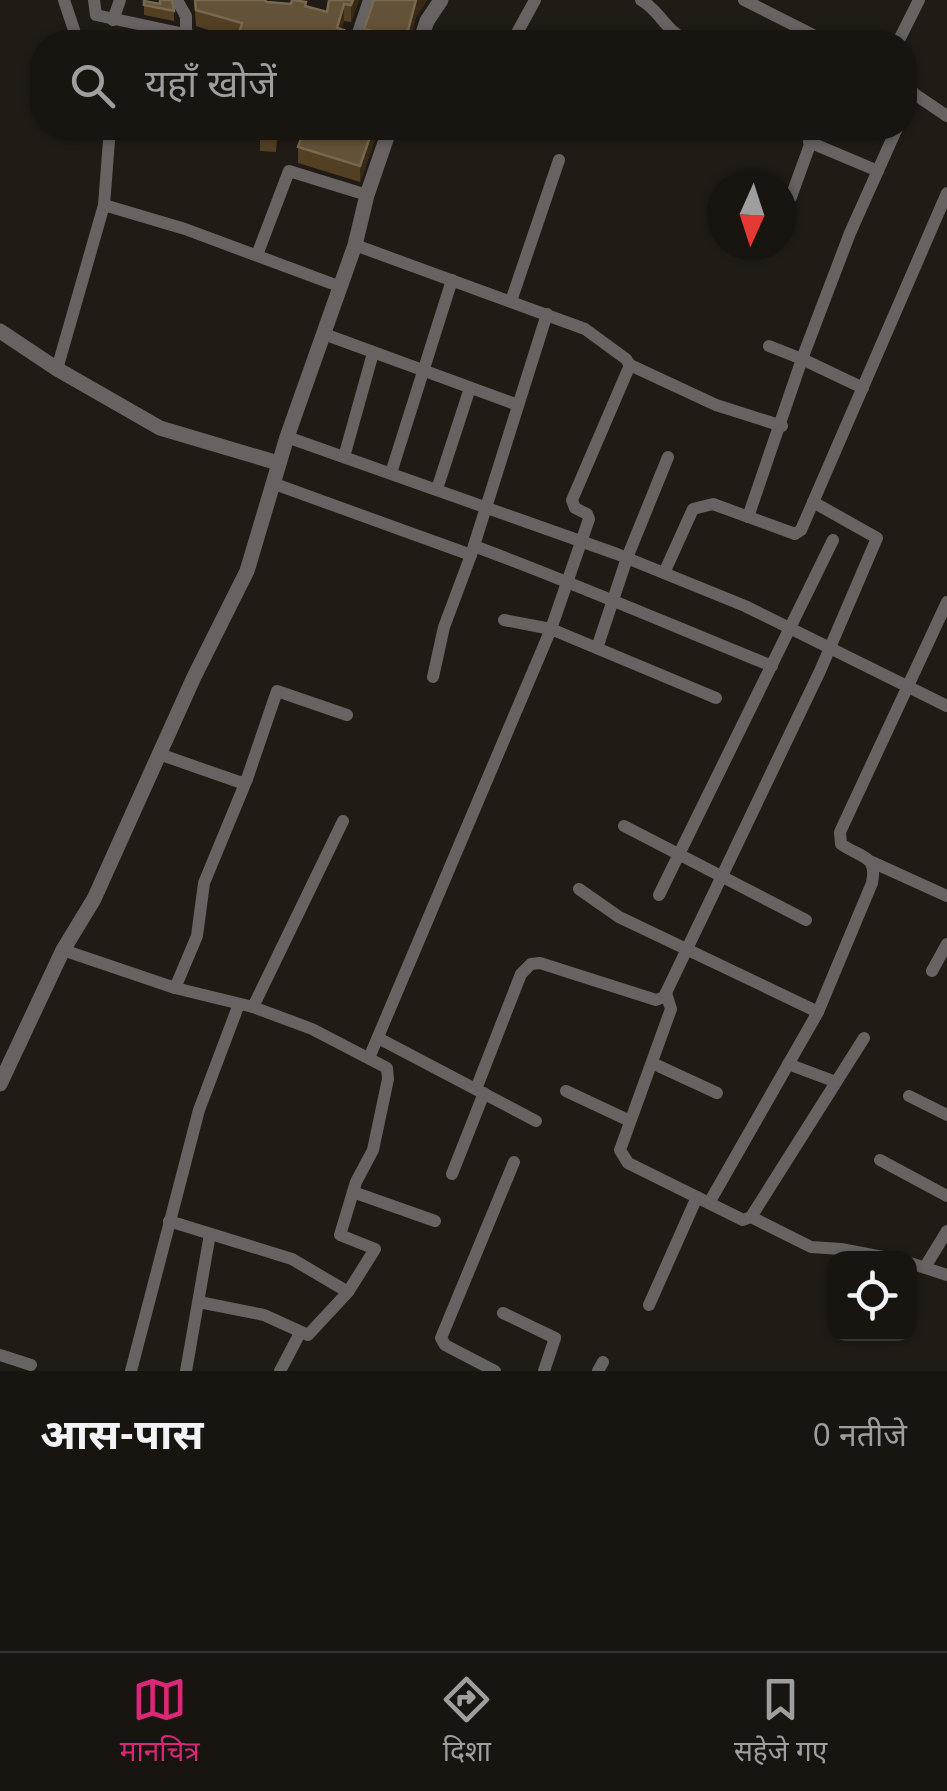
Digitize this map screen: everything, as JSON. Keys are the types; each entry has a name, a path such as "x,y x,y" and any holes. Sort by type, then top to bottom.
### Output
{"street":[{"path":"64,0 74,30"},
{"path":"94,0 96,15 159,30"},
{"path":"113,20 120,0"},
{"path":"169,0 178,2 186,16 186,30"},
{"path":"359,30 369,0"},
{"path":"424,30 441,0"},
{"path":"519,30 535,0"},
{"path":"641,0 649,4 669,30"},
{"path":"904,30 919,0"},
{"path":"752,2 804,30"},
{"path":"917,95 947,116"},
{"path":"57,369 104,205 109,140"},
{"path":"0,1084 64,950 94,899 247,571 286,437 341,288 386,140"},
{"path":"748,517 850,233 892,140"},
{"path":"797,178 810,142 878,171"},
{"path":"511,301 559,160"},
{"path":"257,255 289,171 367,195"},
{"path":"664,573 694,509 713,504 795,534 801,530 947,194"},
{"path":"104,205 257,255 341,288"},
{"path":"355,245 585,329 630,365 716,405 782,426"},
{"path":"391,474 452,280"},
{"path":"433,677 444,626 473,550 547,314"},
{"path":"0,331 160,428 278,462"},
{"path":"324,334 518,405"},
{"path":"768,346 864,388"},
{"path":"344,457 373,352"},
{"path":"369,1058 551,629 589,516 575,508 572,500 630,365"},
{"path":"437,490 470,388"},
{"path":"286,437 664,573 790,628 947,706"},
{"path":"597,648 627,558 668,456"},
{"path":"272,484 568,581 772,666"},
{"path":"452,1174 521,974 531,964 540,963 656,1000 666,994 830,648 877,538 813,502"},
{"path":"659,895 833,540"},
{"path":"947,602 840,832 841,844 947,896"},
{"path":"504,620 551,629 716,698"},
{"path":"176,988 197,936 204,883 278,691 346,716"},
{"path":"159,754 237,783 247,778"},
{"path":"131,1371 205,1091 344,821"},
{"path":"624,826 806,920"},
{"path":"649,1305 703,1200 818,1012 872,883 872,862"},
{"path":"579,889 619,917 818,1012"},
{"path":"932,971 947,944"},
{"path":"64,950 176,988 246,1005 312,1030 388,1068 373,1150 353,1192 340,1235 375,1249 348,1292 311,1333 300,1334 264,1315 199,1302"},
{"path":"666,994 671,1009 620,1150 624,1160 743,1220 751,1217 864,1038"},
{"path":"380,1038 536,1120"},
{"path":"652,1063 717,1092"},
{"path":"788,1064 836,1082"},
{"path":"566,1091 630,1121"},
{"path":"909,1096 947,1115"},
{"path":"880,1160 947,1196"},
{"path":"495,1371 445,1345 440,1338 514,1162"},
{"path":"353,1192 435,1222"},
{"path":"751,1217 811,1246 855,1251"},
{"path":"168,1221 305,1264 348,1292"},
{"path":"925,1267 947,1231"},
{"path":"186,1371 210,1234"},
{"path":"917,1265 947,1275"},
{"path":"503,1313 556,1338 544,1371"},
{"path":"280,1371 300,1334"},
{"path":"0,1355 31,1365"}],"building":[{"path":"160,0 172,0 174,11 144,5 144,1 160,4"},
{"path":"195,0 291,4 294,0 327,12 329,0 353,0 351,5 344,4 337,28 344,30 240,30 242,23 196,10"},
{"path":"374,0 416,0 408,30 364,29"},
{"path":"300,140 369,140 360,166 298,147"}]}
